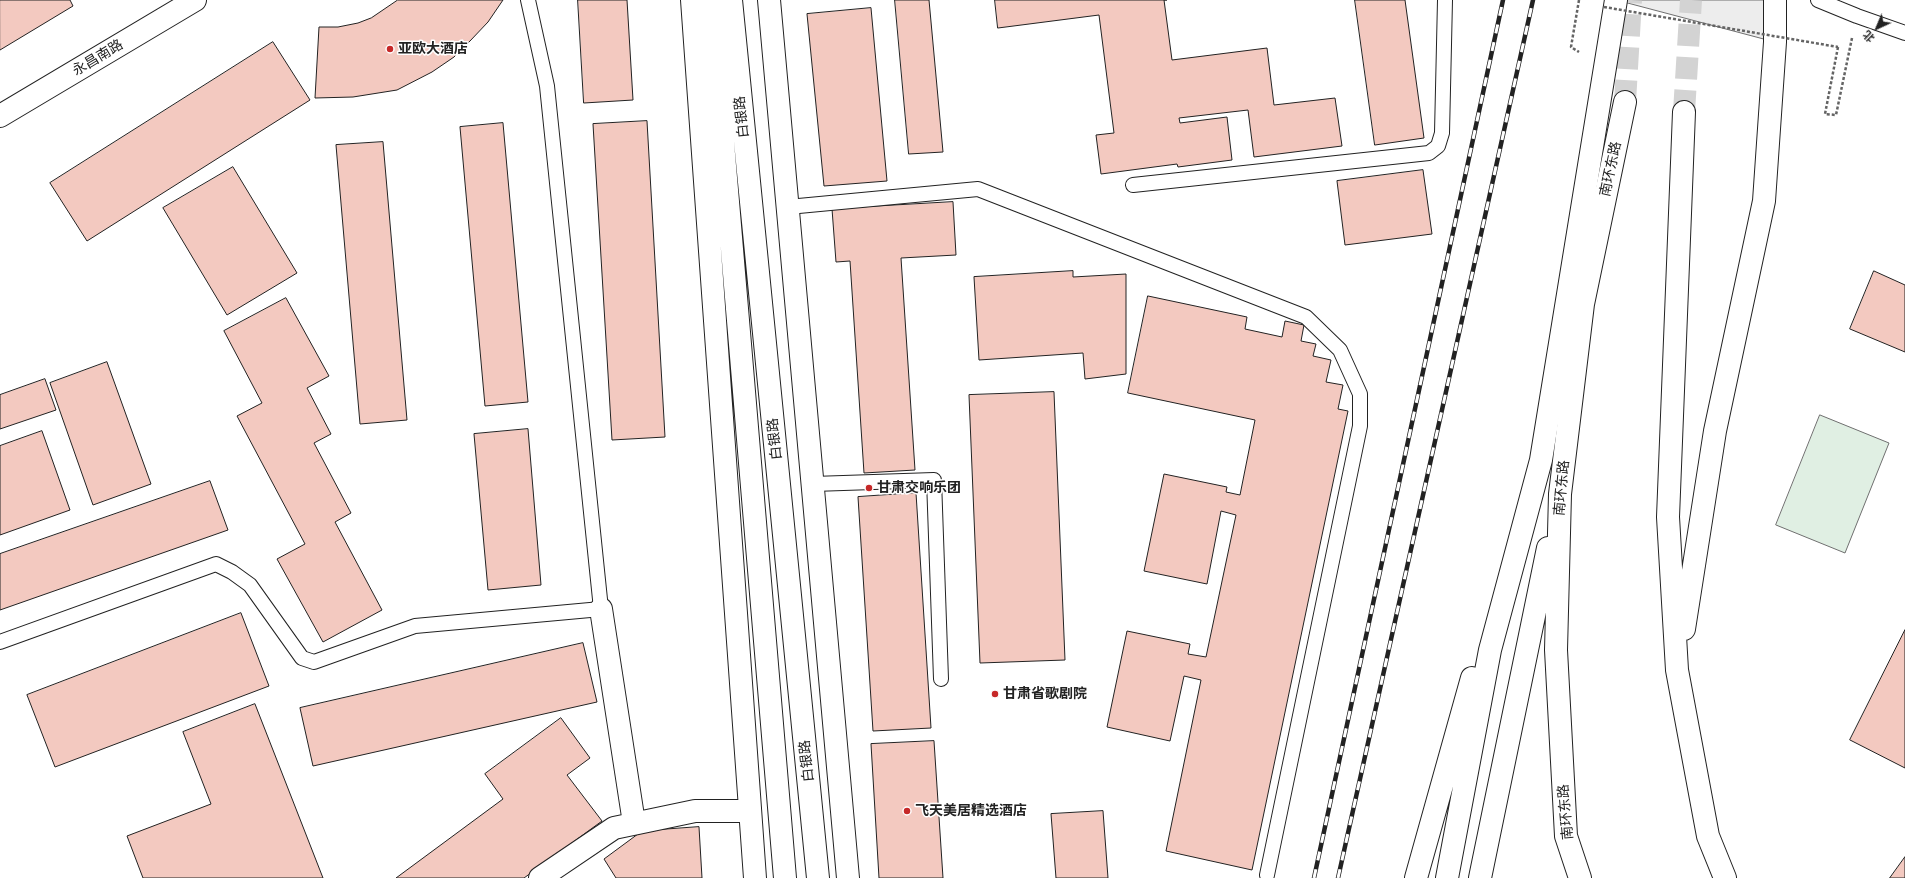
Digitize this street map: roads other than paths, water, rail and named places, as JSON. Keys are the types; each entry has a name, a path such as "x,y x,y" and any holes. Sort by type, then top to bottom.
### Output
{"main road":[{"name":"永昌南路","path":"0,116 195,0"},
{"path":"692,0 755,878"},
{"name":"白银路","path":"711,0 785,878"},
{"name":"白银路","path":"731,0 818,878"},
{"path":"769,0 848,878"},
{"path":"1677,670 1715,431 1764,201 1775,42 1775,0"},
{"path":"1447,878 1490,650 1542,460 1610,4"},
{"name":"南环东路","path":"1580,878 1566,836 1564,805 1556,650 1560,494 1583,304 1625,102"},
{"path":"1684,112 1668,517 1677,670 1708,836 1724,878"},
{"path":"1480,878 1560,494"},
{"path":"601,609 634,823"},
{"path":"1416,878 1472,677 1490,650"},
{"path":"540,878 614,828 695,811 750,811"}],"lane":[{"path":"0,642 216,564 232,572 250,585 302,658 314,662 415,626 601,609 547,86 528,0"},
{"path":"1133,185 1430,153 1438,146 1442,133 1445,0"},
{"path":"1818,0 1905,33"},
{"path":"788,207 978,188 1306,316 1340,350 1360,394 1360,426 1267,875"},
{"path":"813,484 934,480 941,679"}],"tunnel":[{"path":"1625,102 1631,0"},
{"path":"1684,112 1691,0"}],"railway":[{"path":"1314,878 1503,0"},
{"path":"1338,878 1533,0"}],"place":[{"name":"亚欧大酒店","path":"390,49"},
{"name":"甘肃交响乐团","path":"869,488"},
{"name":"甘肃省歌剧院","path":"995,694"},
{"name":"飞天美居精选酒店","path":"907,811"}]}
